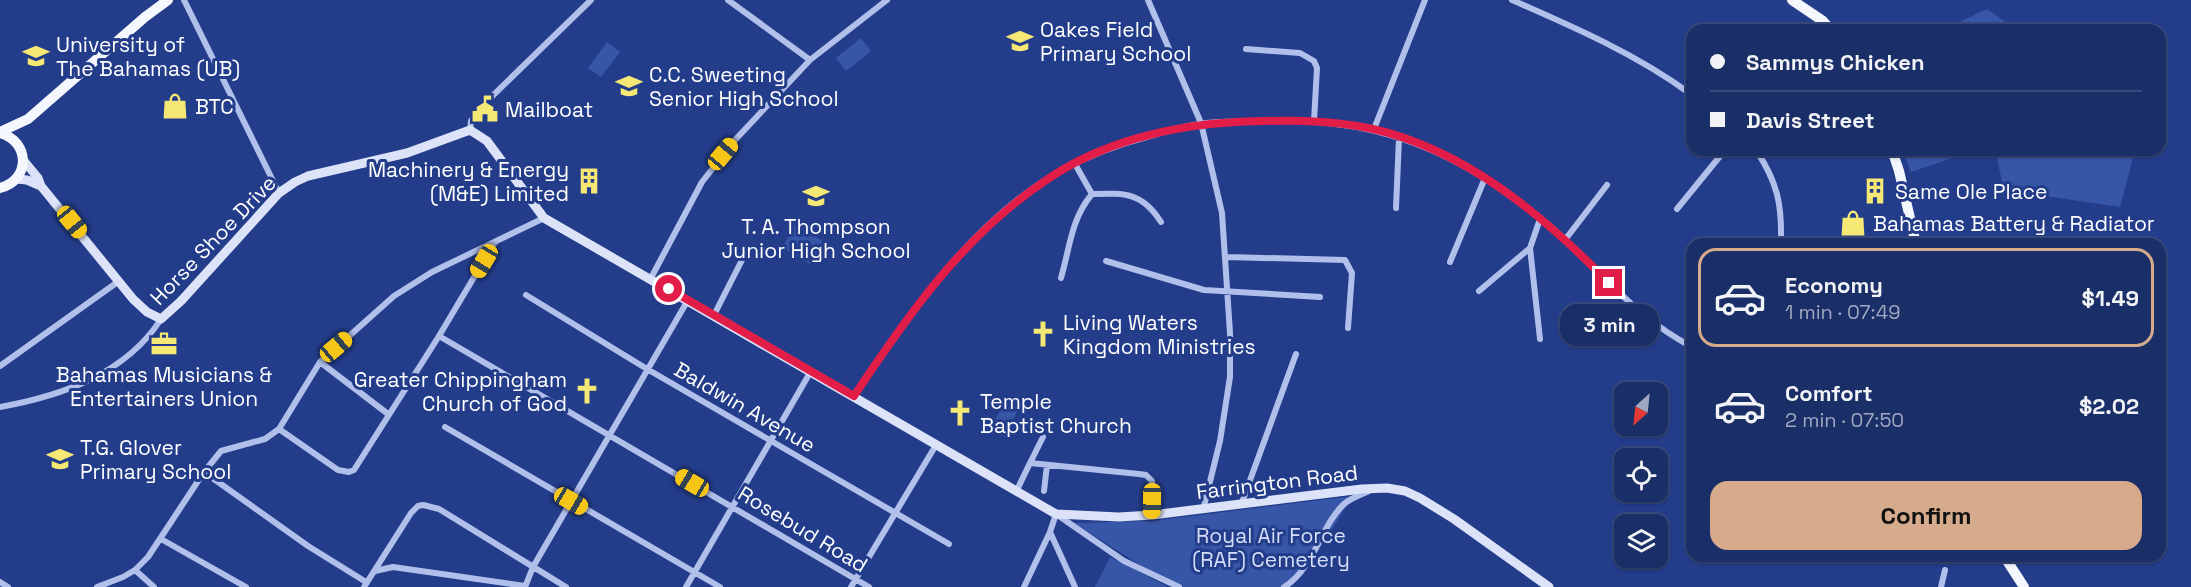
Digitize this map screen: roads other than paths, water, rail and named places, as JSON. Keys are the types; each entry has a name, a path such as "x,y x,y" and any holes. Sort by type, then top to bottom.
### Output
{"main road":[{"path":"0,133 28,119 145,16 168,0"},
{"path":"1792,0 1825,24"},
{"path":"18,144 28,119"},
{"path":"0,133 8,135 18,144 24,161 22,170 6,187"},
{"path":"1894,156 1915,238"},
{"path":"2008,562 2024,587"}],"street":[{"path":"184,0 279,193"},
{"path":"102,586 135,570 152,553 204,472 221,451 265,439 279,429 320,362 394,296 432,272 544,218 486,141 470,130 473,116 591,0"},
{"path":"728,0 810,60"},
{"path":"651,278 695,194 712,168 762,110 810,60 887,0"},
{"path":"1148,0 1201,123 1222,213 1228,291 1230,377 1220,441 1203,510"},
{"path":"1374,129 1425,0"},
{"path":"1512,0 1632,57 1686,91"},
{"path":"1246,49 1300,53 1314,61 1317,68 1314,122"},
{"path":"854,396 901,326 967,246 1021,199 1044,181 1104,150 1201,123 1278,120 1374,129 1445,156 1485,178 1540,219 1631,305 1662,330 1686,344"},
{"name":"Horse Shoe Drive","path":"0,407 37,400 93,380 143,343 160,319 181,301 279,193 308,176 403,155 470,130"},
{"path":"1396,208 1399,138"},
{"path":"1677,209 1720,156"},
{"path":"1760,156 1777,188 1781,238"},
{"path":"24,161 38,178 40,186"},
{"path":"1075,164 1092,194"},
{"path":"1450,262 1485,178"},
{"path":"6,187 27,180 40,186 141,307 160,319"},
{"path":"1563,239 1568,236 1607,185"},
{"path":"1092,194 1124,194 1139,199 1149,205 1161,222"},
{"path":"1061,278 1074,223 1081,208 1092,194"},
{"name":"Farrington Road","path":"544,218 1056,514 1119,517 1152,515 1376,488 1405,491 1436,506 1549,587"},
{"path":"1540,219 1530,248 1540,339"},
{"path":"279,429 338,470 350,472 358,465 495,242"},
{"path":"1479,291 1530,248"},
{"path":"1226,257 1345,260 1352,273 1348,328"},
{"path":"714,315 742,260"},
{"path":"1106,261 1204,290 1320,297"},
{"path":"0,366 119,281"},
{"name":"Baldwin Avenue","path":"526,296 949,544"},
{"path":"374,572 393,567 525,586 533,567 688,300"},
{"name":"Rosebud Road","path":"439,336 869,587"},
{"path":"1241,505 1296,354"},
{"path":"320,362 388,414"},
{"path":"687,587 811,371"},
{"path":"445,427 720,587"},
{"path":"1016,492 1043,437"},
{"path":"851,587 936,445"},
{"path":"1030,463 1146,475 1152,481 1152,515"},
{"path":"1044,491 1047,465"},
{"path":"204,472 365,585 411,513 418,506 429,506 450,515 566,587"},
{"path":"1284,587 1305,566 1340,509 1351,498 1376,488"},
{"path":"1024,587 1056,514 1124,561 1179,587"},
{"path":"1050,532 1075,587"},
{"path":"160,539 246,587"},
{"path":"135,570 154,587"},
{"path":"1941,587 1945,570"},
{"path":"0,582 8,587"}],"place":[{"name":"Oakes Field Primary School","path":"1020,41"},
{"name":"University of The Bahamas (UB)","path":"36,56"},
{"name":"C.C. Sweeting Senior High School","path":"629,86"},
{"name":"BTC","path":"175,106"},
{"name":"Mailboat","path":"485,109"},
{"name":"Machinery & Energy (M&E) Limited","path":"589,181"},
{"name":"Same Ole Place","path":"1875,191"},
{"name":"T. A. Thompson Junior High School","path":"816,196"},
{"name":"Bahamas Battery & Radiator","path":"1853,223"},
{"name":"Living Waters Kingdom Ministries","path":"1043,334"},
{"name":"Bahamas Musicians & Entertainers Union","path":"164,344"},
{"name":"Greater Chippingham Church of God","path":"587,391"},
{"name":"Temple Baptist Church","path":"960,413"},
{"name":"T.G. Glover Primary School","path":"60,459"}],"park label":[{"name":"Royal Air Force (RAF) Cemetery","path":"1271,547"}]}
